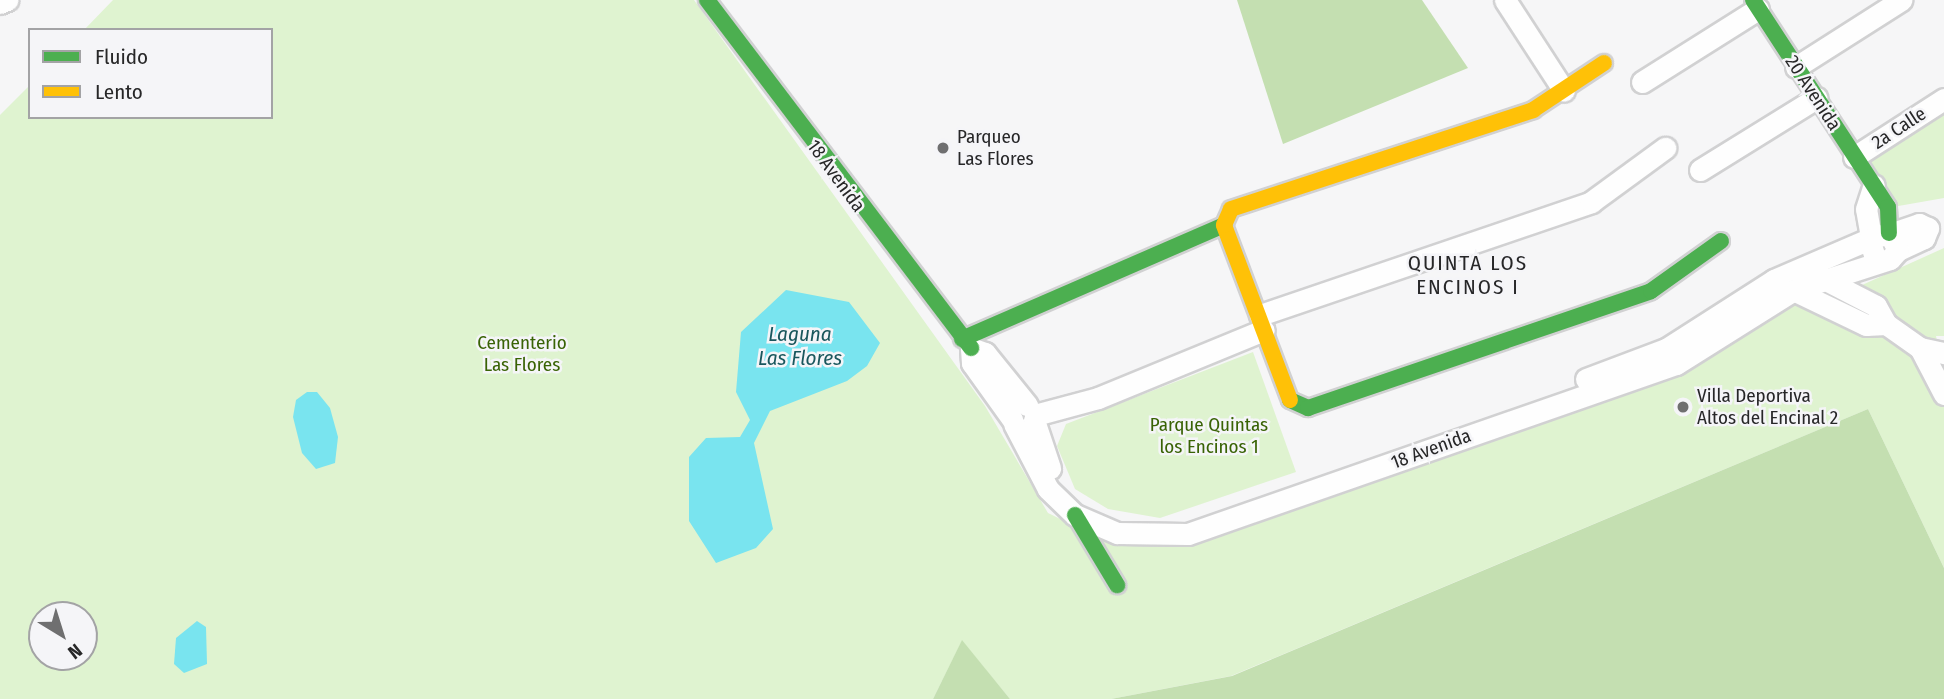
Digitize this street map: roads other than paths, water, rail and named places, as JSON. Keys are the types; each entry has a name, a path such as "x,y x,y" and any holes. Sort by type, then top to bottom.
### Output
{"street":[{"path":"0,3 7,0"},
{"name":"18 Avenida","path":"707,0 967,344 972,363 1024,417 1056,480 1082,505 1121,520 1186,522 1651,356 1798,267 1883,238 1924,238 1936,226"},
{"path":"1506,0 1564,91"},
{"path":"1796,67 1901,0"},
{"path":"1642,82 1755,4"},
{"name":"20 Avenida","path":"1755,4 1874,185 1866,209 1883,238"},
{"path":"967,344 1224,225 1231,209 1533,110 1604,63"},
{"path":"1700,170 1816,98"},
{"name":"2a Calle","path":"1854,157 1944,99"},
{"path":"1024,417 1098,398 1262,323 1591,202 1665,148"},
{"path":"1224,225 1290,401 1308,408 1651,291 1721,241"},
{"name":"18 Avenida","path":"1024,417 1048,489 1075,515 1117,533 1143,536 1206,529 1676,364 1794,290 1876,260 1890,259 1883,238"},
{"path":"1798,267 1876,306 1886,324 1920,348 1944,353"},
{"path":"1774,280 1866,325 1886,324"},
{"path":"1920,348 1944,394"},
{"path":"1075,515 1117,585"}],"water":[{"name":"Laguna Las Flores","path":"786,290 849,302 880,343 867,366 847,381 770,411 754,443 773,529 756,548 716,563 689,521 689,457 706,438 740,437 750,420 736,392 741,332"},
{"path":"307,392 317,392 330,408 338,437 335,463 316,469 302,453 293,417 296,400"},
{"path":"197,621 206,627 207,664 184,673 174,664 176,638"}],"place":[{"name":"Parqueo Las Flores","path":"943,148"},
{"name":"Villa Deportiva Altos del Encinal 2","path":"1683,407"}],"district":[{"name":"QUINTA LOS ENCINOS I","path":"1468,275"}],"park label":[{"name":"Cementerio Las Flores","path":"522,354"},
{"name":"Parque Quintas los Encinos 1","path":"1209,436"}]}
